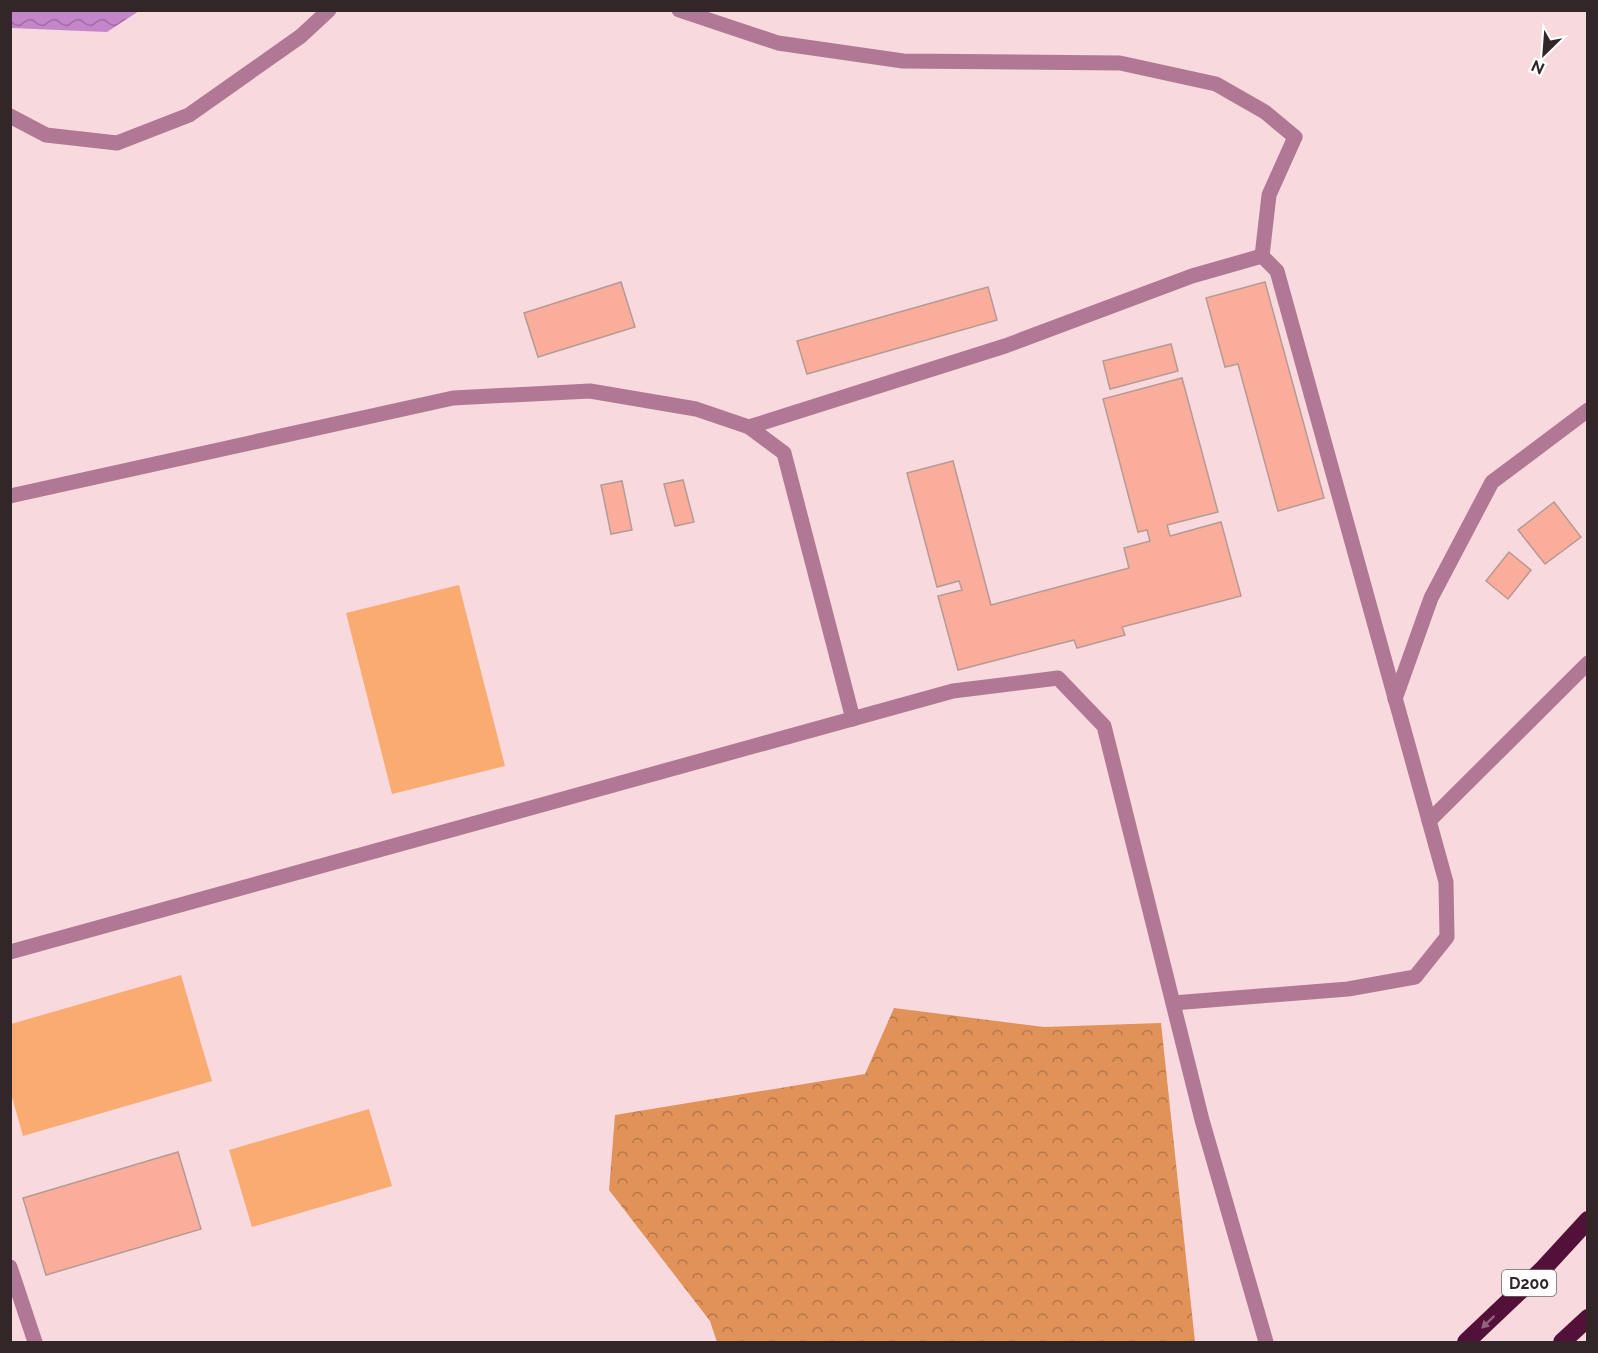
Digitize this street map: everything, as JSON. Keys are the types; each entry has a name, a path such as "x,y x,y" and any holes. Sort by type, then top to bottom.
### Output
{"highway":[{"name":"D200","path":"1466,1342 1542,1270 1587,1220"},
{"path":"1562,1342 1587,1318"}],"street":[{"path":"10,116 46,135 117,143 189,115 302,36 329,10"},
{"path":"678,10 778,43 892,59 1120,63 1216,84 1265,112 1295,137 1269,195 1262,256"},
{"path":"749,427 1005,346 1192,276 1262,256"},
{"path":"1173,1003 1348,989 1415,977 1447,937 1446,882 1277,271 1262,256"},
{"path":"10,496 453,398 590,391 696,409 749,427 784,453 853,719"},
{"path":"1395,699 1431,598 1492,482 1587,410"},
{"path":"1429,821 1587,663"},
{"path":"10,952 953,691 1058,678 1104,726 1202,1120 1266,1342"},
{"path":"10,1267 35,1342"}],"green space":[{"path":"894,1008 1044,1027 1161,1023 1195,1342 717,1342 710,1321 609,1190 615,1115 865,1074"}],"shaded area":[{"path":"459,585 505,766 392,794 346,613"},
{"path":"181,975 212,1081 23,1136 11,1094 11,1024"},
{"path":"369,1109 392,1186 252,1227 229,1150"}],"water":[{"path":"10,11 139,11 107,32 11,28"}],"building":[{"path":"621,282 635,327 538,357 524,313"},
{"path":"1265,282 1324,498 1278,511 1238,364 1225,367 1206,298"},
{"path":"988,287 997,320 807,374 797,341"},
{"path":"1171,344 1178,371 1110,389 1103,361"},
{"path":"1182,378 1218,512 1167,525 1170,536 1221,522 1241,596 1122,627 1125,635 1077,648 1074,640 958,670 938,596 962,590 959,581 937,587 907,473 953,461 991,605 1129,568 1124,548 1150,541 1147,530 1138,532 1103,399"},
{"path":"683,480 694,522 675,526 664,484"},
{"path":"622,481 632,530 611,534 601,485"},
{"path":"1554,502 1581,537 1545,564 1518,530"},
{"path":"1509,552 1531,570 1508,599 1486,581"},
{"path":"178,1152 201,1229 46,1275 23,1198"}]}
